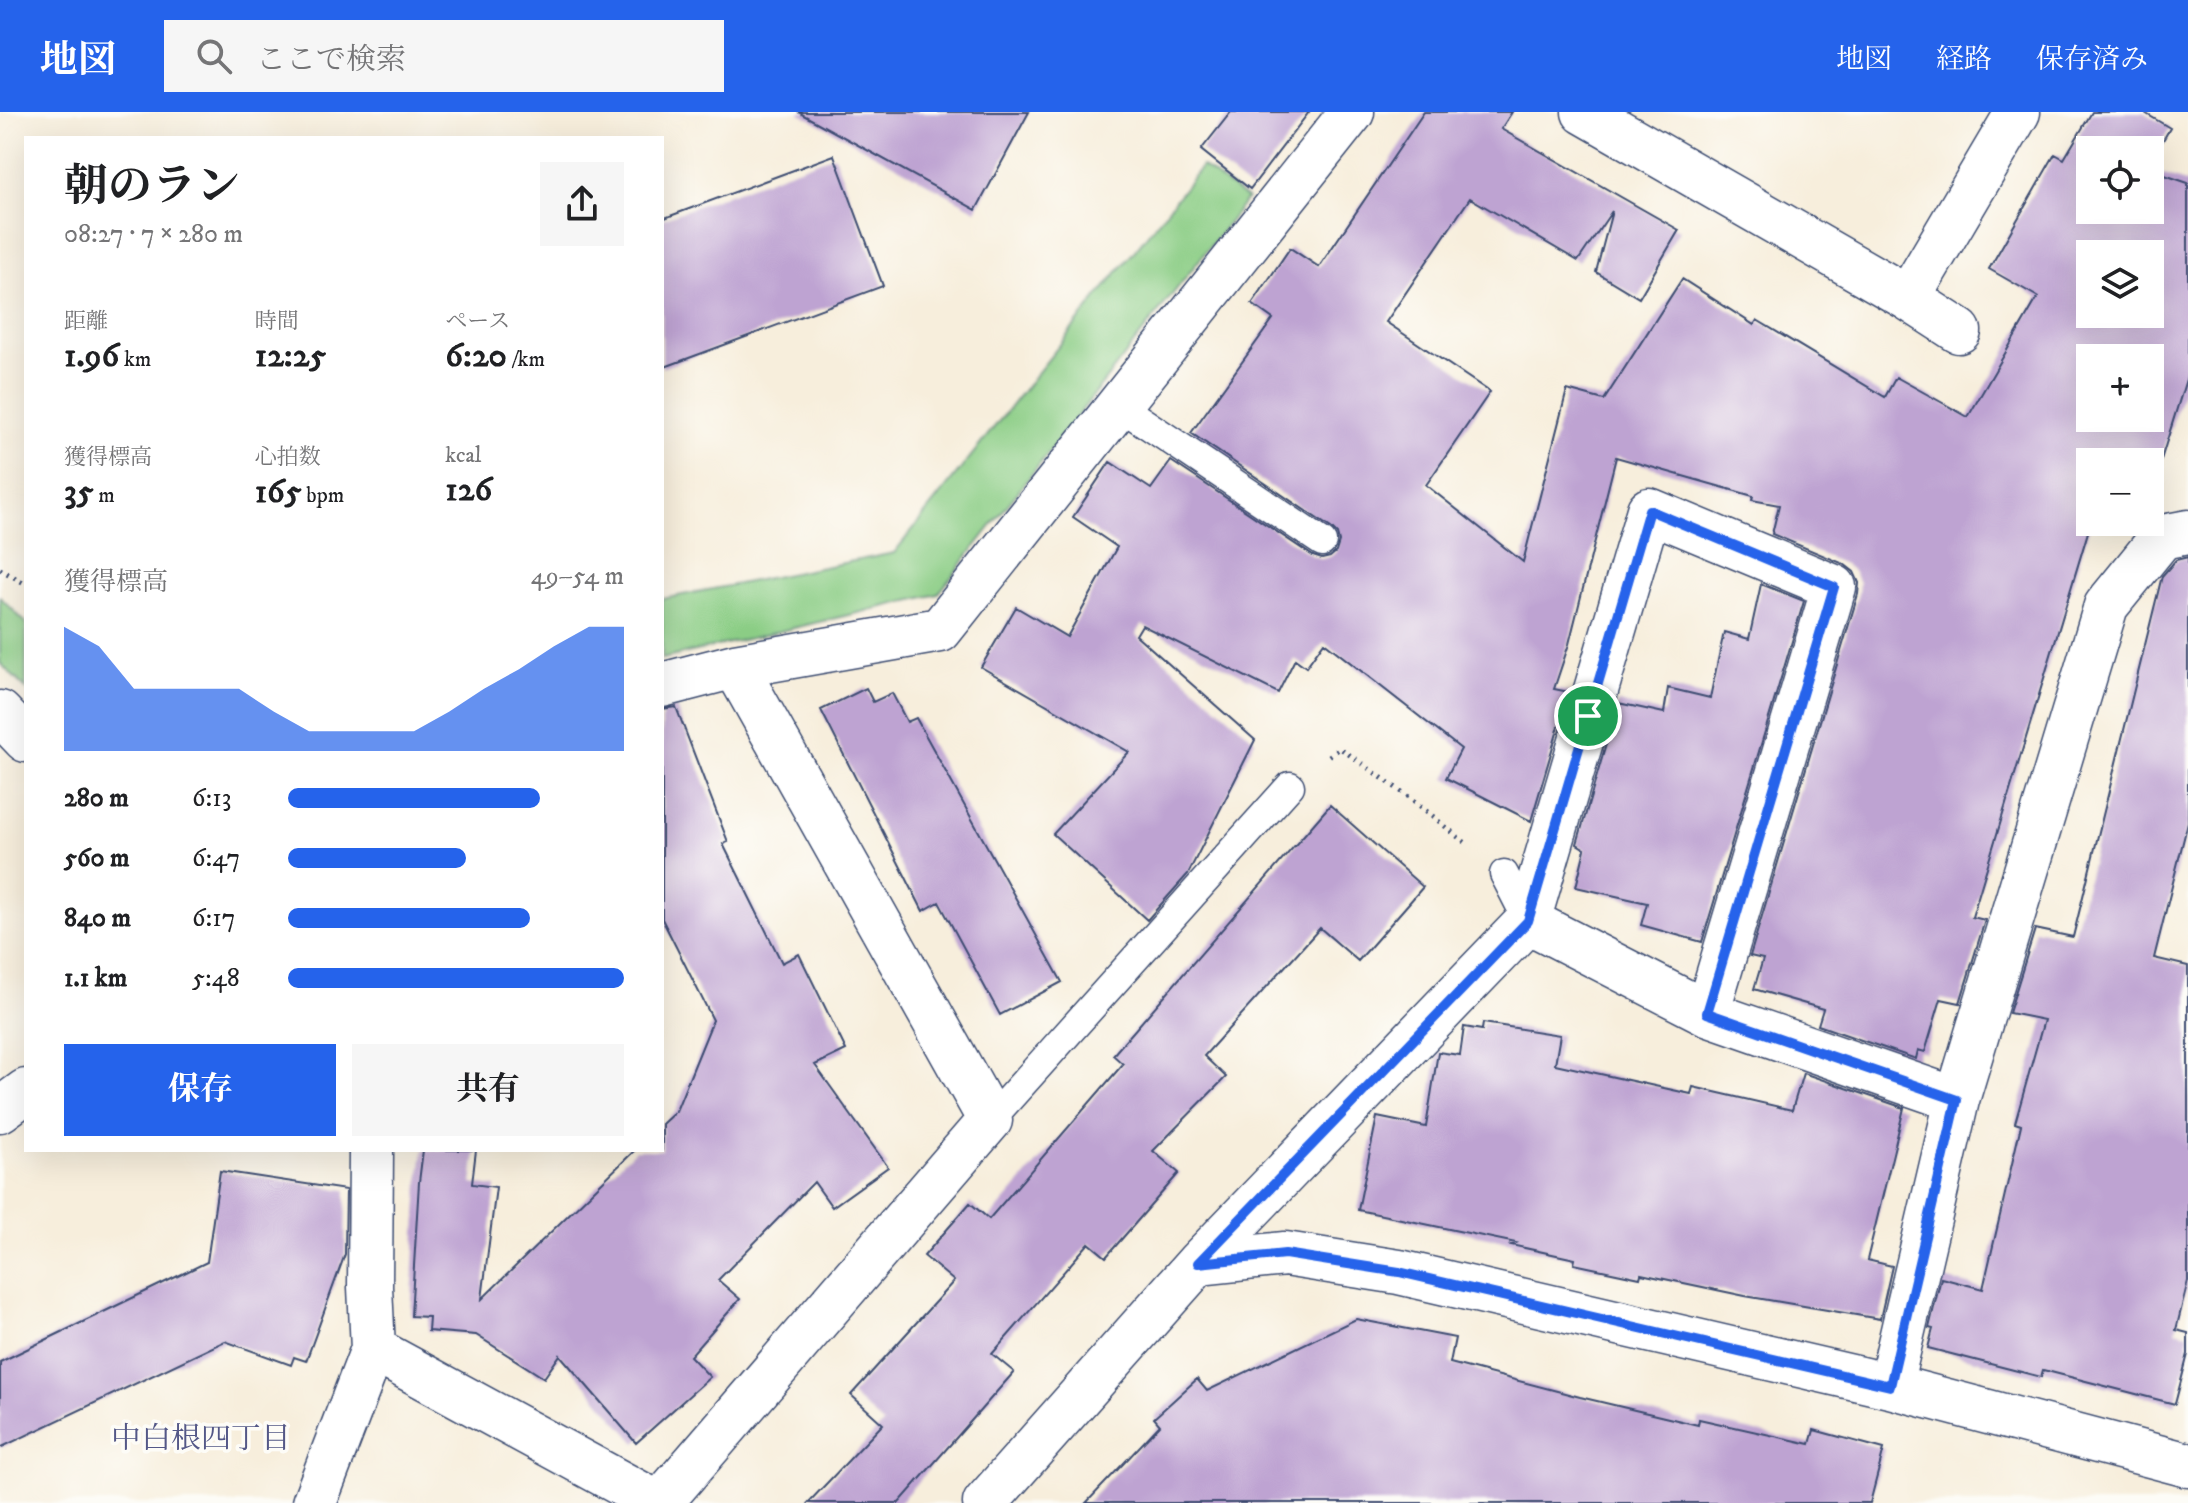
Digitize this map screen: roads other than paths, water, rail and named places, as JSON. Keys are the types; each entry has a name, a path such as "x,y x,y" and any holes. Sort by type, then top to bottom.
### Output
{"street":[{"path":"664,684 735,666 940,630 1352,112"},
{"path":"1584,112 1908,298 1959,331"},
{"path":"1908,298 2018,112"},
{"path":"985,1503 1198,1263 1528,921 1649,510 1834,587 1707,1013"},
{"path":"1890,1386 1957,1100 2106,606 2162,537 2188,532"},
{"path":"373,1349 658,1503 990,1120 735,666"},
{"path":"0,713 24,738"},
{"path":"1528,921 1707,1013 1957,1100"},
{"path":"0,1110 24,1092"},
{"path":"314,1503 373,1349 371,1152"},
{"path":"1198,1263 1285,1254 1399,1272 1890,1386 2188,1465"}],"lane":[{"path":"1118,405 1322,542"},
{"path":"990,1120 1290,786"},
{"path":"1504,874 1528,921"}],"district":[{"name":"中白根四丁目","path":"201,1439"}]}
